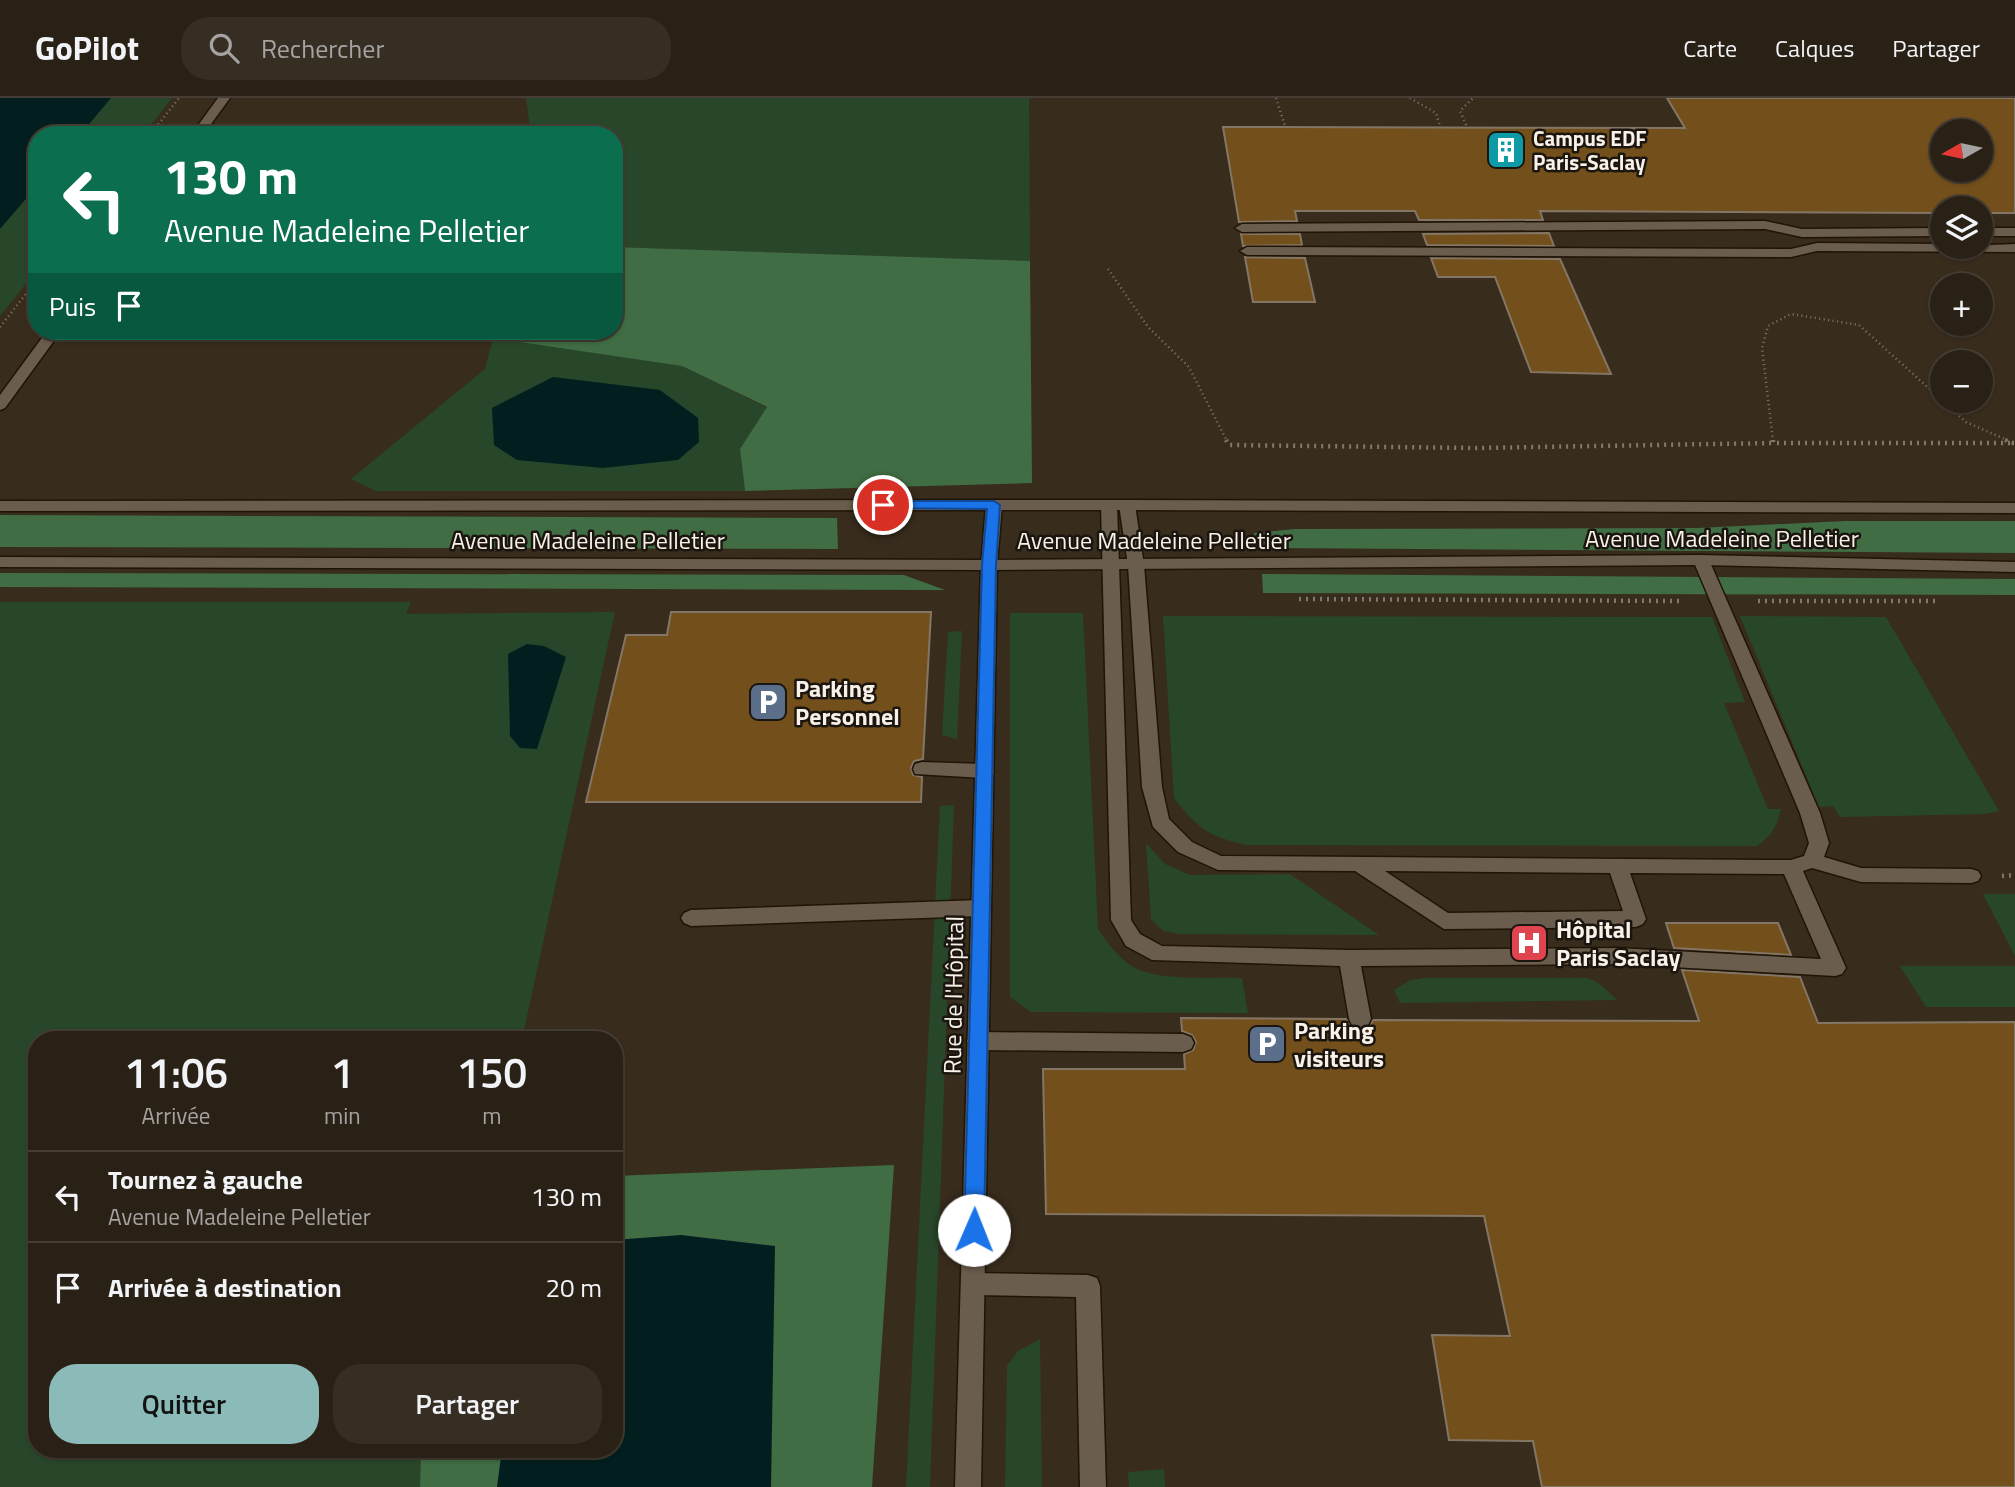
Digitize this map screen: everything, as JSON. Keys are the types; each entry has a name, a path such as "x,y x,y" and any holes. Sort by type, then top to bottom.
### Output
{"street":[{"path":"204,126 224,98"},
{"path":"1242,228 1765,225 1802,233 1930,232"},
{"path":"1993,232 2015,232"},
{"path":"1247,251 1791,253 1817,247 2015,248"},
{"path":"0,405 47,340"},
{"name":"Rue de l'Hôpital","path":"968,1487 989,565 994,505"},
{"path":"1118,505 1112,565 1111,615 1121,920 1133,940 1159,954 1349,958 1618,957 1835,968 1791,867"},
{"path":"1118,505 1136,565 1152,787 1160,822 1185,847 1219,863 1791,867 1812,861 1861,875 1971,876"},
{"name":"Avenue Madeleine Pelletier","path":"0,506 1118,505 2015,509"},
{"path":"1701,561 1810,813 1819,843 1812,861"},
{"name":"Avenue Madeleine Pelletier","path":"0,562 1136,565 1701,561 2015,567"},
{"path":"922,769 984,771"},
{"path":"1359,864 1444,921 1636,919 1617,865"},
{"path":"691,918 981,908"},
{"path":"1349,958 1360,1019"},
{"path":"978,1041 1183,1043"},
{"path":"973,1284 1088,1286 1093,1487"}],"path":[{"path":"157,126 179,98"},
{"path":"1276,98 1285,126"},
{"path":"1410,98 1436,113 1440,126"},
{"path":"1466,125 1460,111 1473,98"},
{"path":"1108,270 1148,327 1189,367 1228,445 1477,448 1773,443 2013,443"},
{"path":"0,327 28,291"},
{"path":"1773,443 1762,348 1768,326 1791,314 1859,325 1966,422 2013,443"}],"green space":[{"path":"0,98 172,98 150,126 28,126 28,281 0,316"},
{"path":"526,98 1029,98 1030,261 623,247 623,126 530,126"},
{"path":"623,247 1030,261 1032,483 745,491 740,449 767,407 682,366 506,340 623,340"},
{"path":"493,340 513,340 682,366 767,408 740,449 745,491 376,491 351,479 485,369"},
{"path":"0,515 837,518 838,549 0,547"},
{"path":"1845,521 2015,521 2015,553 1255,548 1254,533 1295,529 1698,528"},
{"path":"0,573 904,575 945,590 0,587"},
{"path":"1262,574 2015,579 2015,595 1263,593"},
{"path":"0,602 411,602 406,614 615,612 524,1031 28,1031 28,1458 421,1458 420,1487 0,1487"},
{"path":"1010,613 1083,613 1098,929 1125,961 1148,973 1174,977 1242,978 1248,1013 1031,1012 1010,997"},
{"path":"1163,616 1712,617 1745,702 1724,703 1768,809 1781,809 1773,830 1757,846 1246,845 1222,838 1197,824 1174,798"},
{"path":"1740,616 1886,617 1999,811 1985,814 1840,817 1833,806 1819,807"},
{"path":"962,631 957,739 942,735 948,632"},
{"path":"954,805 930,1487 906,1487 940,806"},
{"path":"1146,843 1165,864 1190,875 1290,874 1379,935 1180,934 1163,931 1151,919"},
{"path":"1983,894 2015,894 2015,956"},
{"path":"1900,966 2015,966 2015,1007 1926,1007"},
{"path":"1588,978 1600,984 1617,1000 1400,1003 1394,990 1411,980"},
{"path":"894,1165 872,1487 420,1487 421,1458 623,1458 623,1176"},
{"path":"1040,1339 1042,1487 1005,1487 1007,1366 1018,1351"},
{"path":"1164,1469 1165,1487 1129,1487 1128,1472"}],"water":[{"path":"0,98 111,98 88,126 28,126 28,196 0,229"},
{"path":"553,377 660,390 698,418 699,442 678,460 603,468 517,460 494,445 492,408"},
{"path":"527,644 544,646 566,657 537,749 520,748 510,736 508,654"},
{"path":"681,1235 775,1246 771,1487 497,1487 501,1458 623,1458 623,1239"}],"building":[{"name":"Campus EDF Paris-Saclay","path":"1667,98 2015,98 2015,213 1993,213 1993,196 1930,196 1930,213 1540,211 1543,220 1419,220 1415,211 1295,211 1297,221 1239,222 1223,127 1685,128"},
{"path":"1549,233 1554,246 1427,245 1423,234"},
{"path":"1241,234 1300,234 1302,245 1243,246"},
{"path":"1245,257 1305,258 1315,302 1253,302"},
{"path":"1431,258 1560,259 1611,374 1531,372 1495,277 1438,277"},
{"name":"Parking Personnel","path":"671,612 931,612 923,759 914,761 911,768 913,775 922,777 921,802 586,802 626,635 667,635"},
{"path":"1666,923 1778,923 1791,955 1674,948"},
{"path":"1682,970 1800,977 1818,1023 2015,1022 2015,1487 1542,1487 1533,1441 1449,1440 1432,1335 1510,1336 1484,1216 1046,1214 1043,1069 1185,1069 1184,1054 1193,1050 1196,1042 1192,1035 1182,1031 1181,1018 1346,1019 1351,1027 1359,1030 1369,1027 1373,1020 1699,1021"}],"place":[{"name":"Campus EDF Paris-Saclay","path":"1506,150"},
{"name":"Parking Personnel","path":"768,702"},
{"name":"Hôpital Paris Saclay","path":"1529,943"},
{"name":"Parking visiteurs","path":"1267,1044"}],"route":[{"path":"883,505 994,505 989,565 974,1230"}]}
